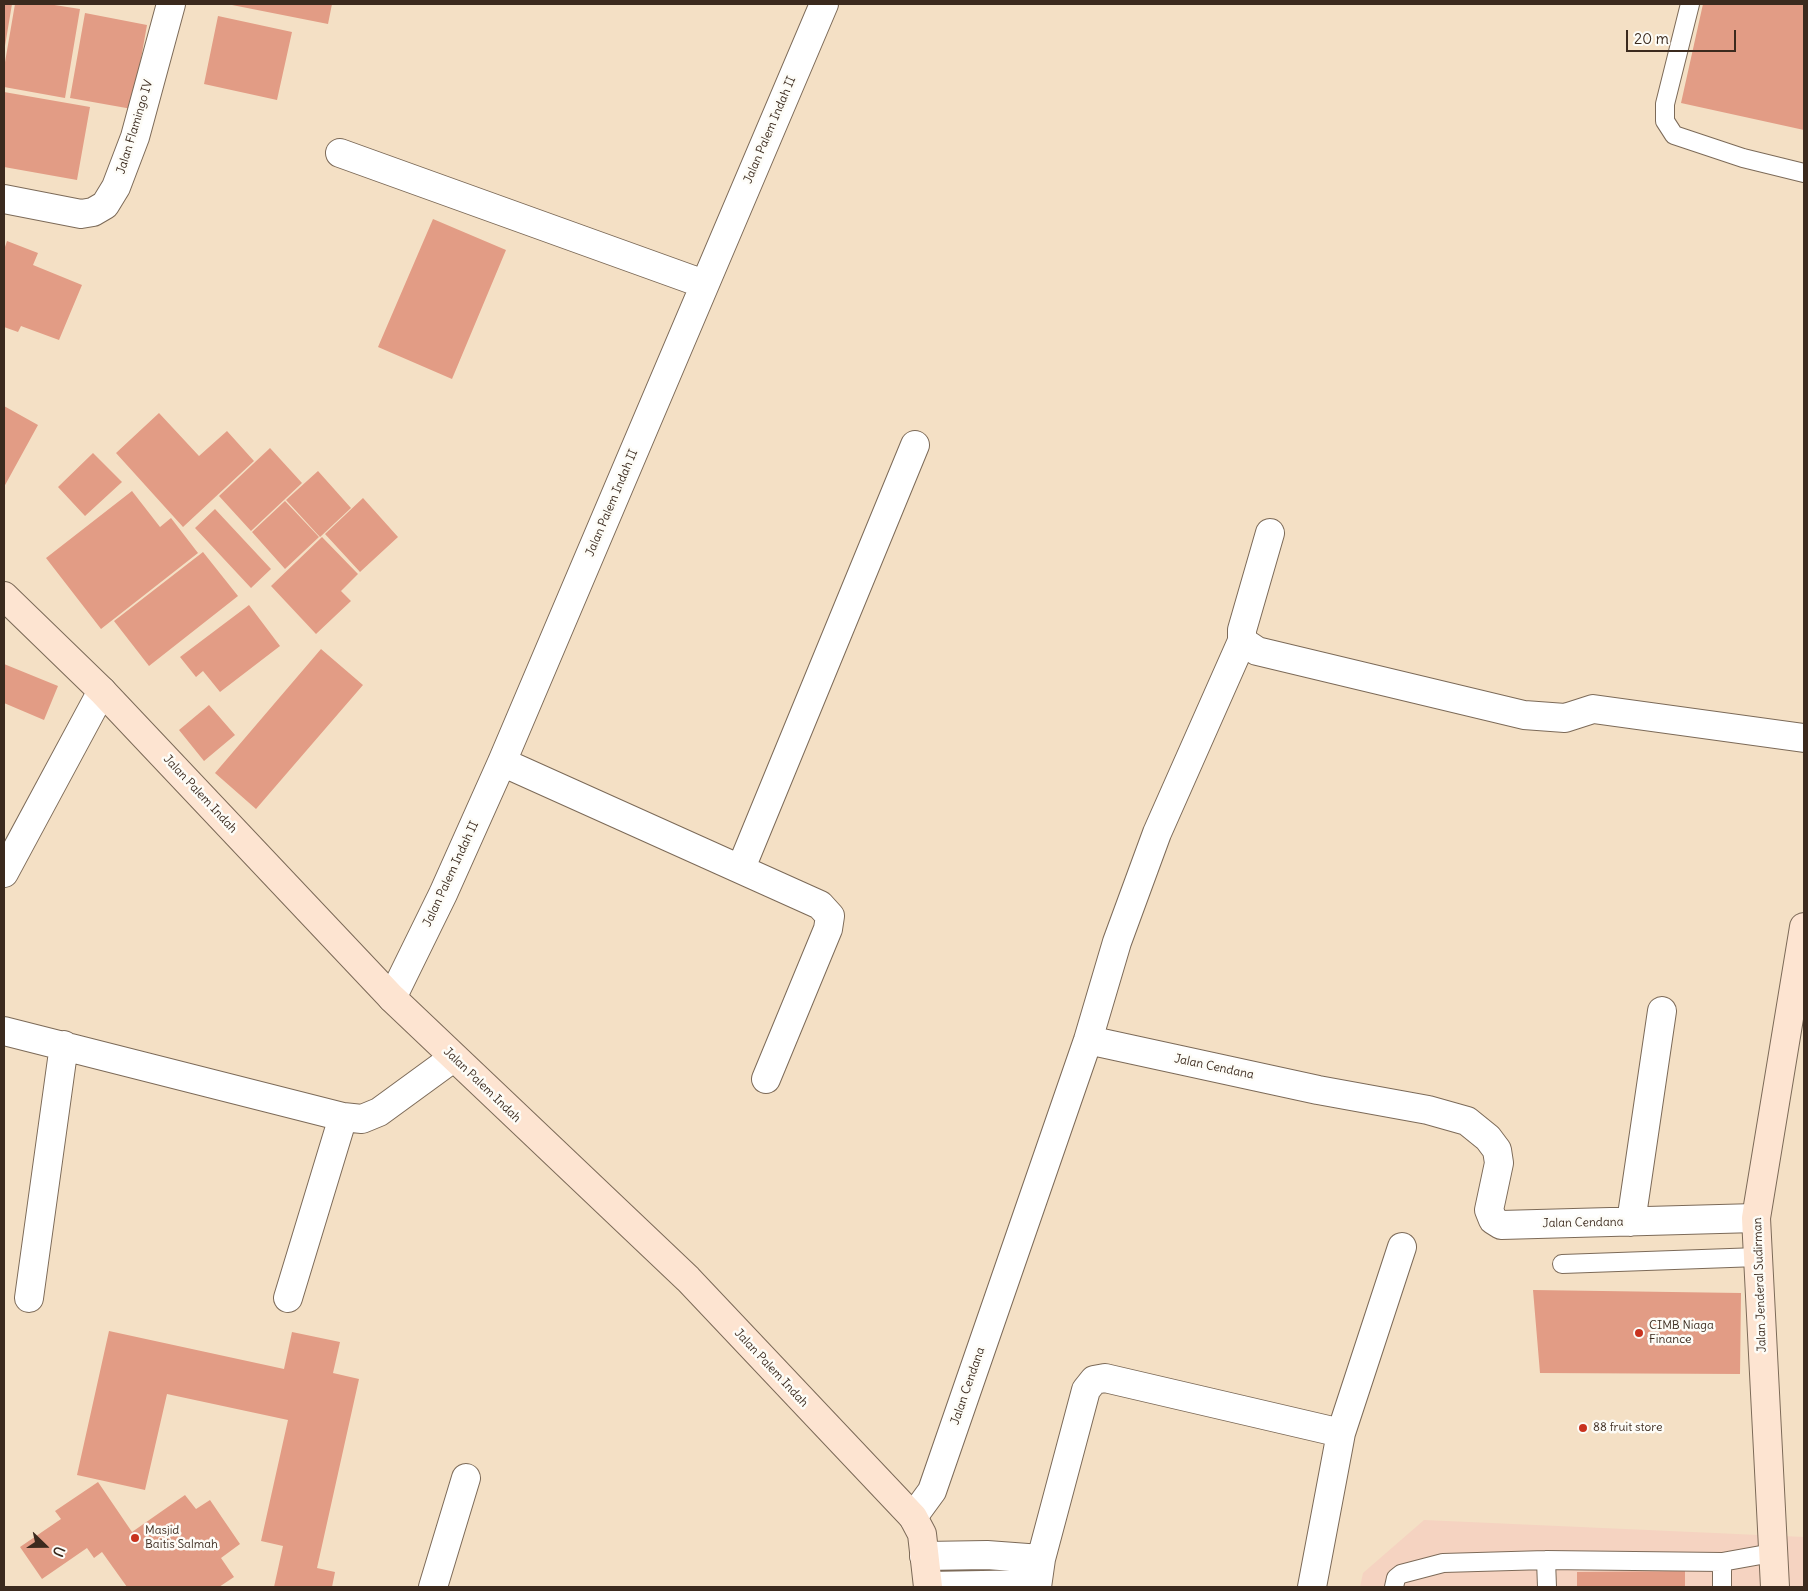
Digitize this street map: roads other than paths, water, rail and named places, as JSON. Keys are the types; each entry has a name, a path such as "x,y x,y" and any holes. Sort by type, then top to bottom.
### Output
{"street":[{"name":"Jalan Flamingo IV","path":"4,199 80,214 93,212 104,205 116,187 135,136 171,4"},
{"name":"Jalan Palem Indah II","path":"392,998 443,894 502,762 824,4"},
{"path":"340,153 704,284"},
{"path":"741,868 915,445"},
{"path":"1088,1040 1117,942 1157,833 1242,641 1242,630 1270,533"},
{"name":"Jalan Palem Indah","path":"4,596 102,691 392,998 453,1058 688,1279 913,1517 922,1534 928,1586"},
{"path":"1242,641 1257,651 1524,715 1565,718 1598,709 1804,738"},
{"path":"4,873 102,691"},
{"path":"502,762 820,905 830,916 828,929 766,1079"},
{"name":"Jalan Jenderal Sudirman","path":"1775,1587 1756,1218 1804,927"},
{"path":"1631,1222 1662,1011"},
{"path":"4,1031 343,1117 362,1119 378,1112 423,1082 453,1058"},
{"name":"Jalan Cendana","path":"913,1517 932,1491 1088,1040 1318,1090 1428,1110 1467,1121 1488,1138 1496,1150 1499,1163 1489,1210 1493,1220 1501,1225 1756,1218"},
{"path":"29,1298 64,1045"},
{"path":"288,1298 343,1117"},
{"path":"1312,1587 1341,1433 1402,1247"},
{"path":"1038,1577 1086,1390 1094,1380 1105,1378 1341,1433"},
{"path":"433,1587 466,1478"},
{"path":"924,1556 987,1555 1038,1577"},
{"path":"928,1586 1038,1577"}],"lane":[{"path":"1690,4 1665,104 1665,121 1674,135 1743,158 1804,173"},
{"path":"1562,1264 1758,1257"},
{"path":"1394,1587 1396,1578 1401,1574 1443,1563 1546,1560 1722,1562 1772,1553"},
{"path":"1546,1560 1547,1587"},
{"path":"1722,1562 1722,1587"}],"place":[{"name":"CIMB Niaga Finance","path":"1639,1333"},
{"name":"88 fruit store","path":"1583,1428"},
{"name":"Masjid Baitis Salmah","path":"135,1538"}]}
